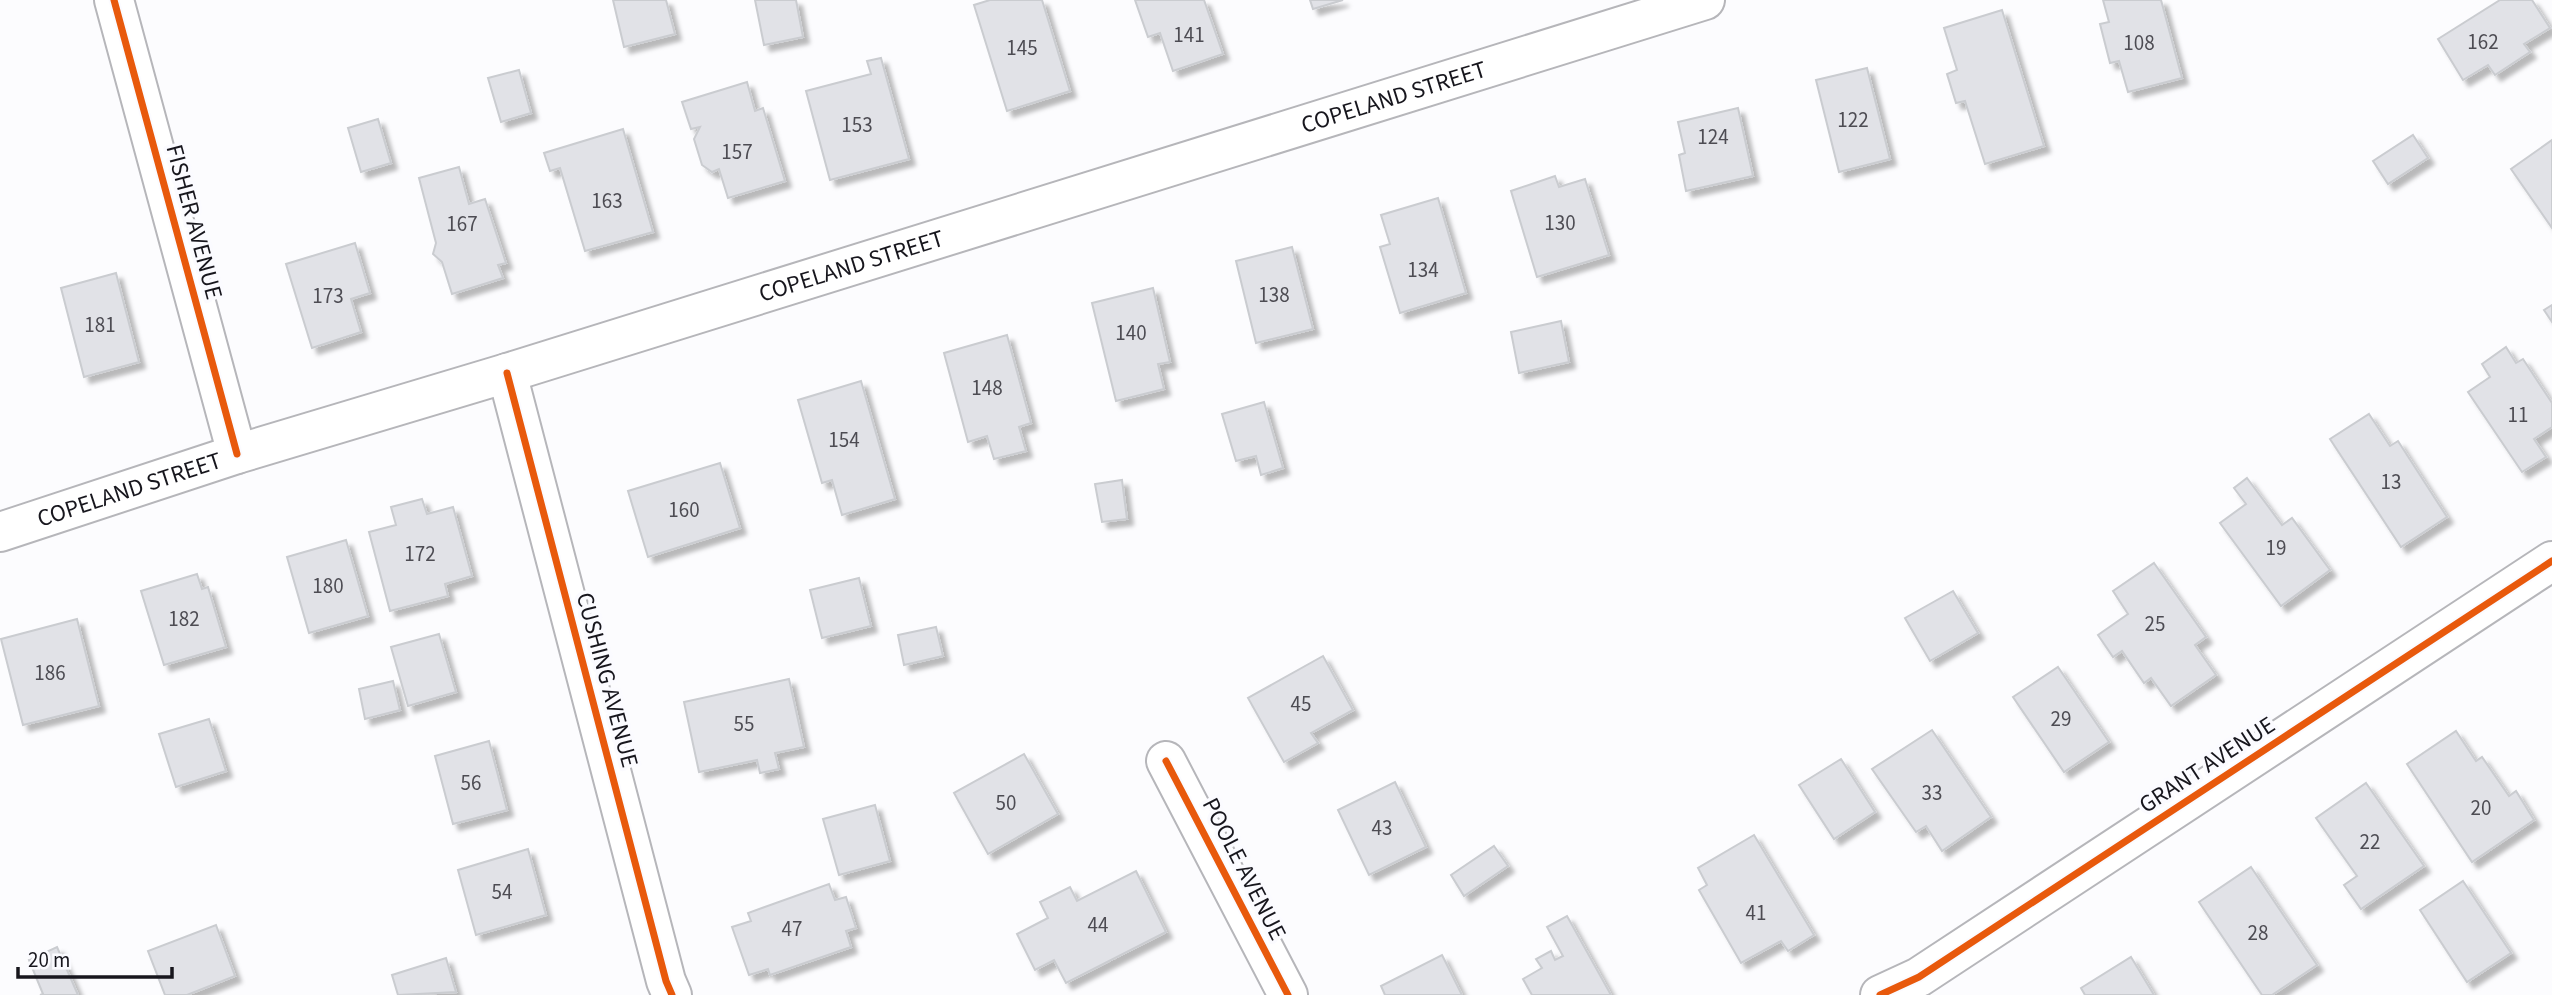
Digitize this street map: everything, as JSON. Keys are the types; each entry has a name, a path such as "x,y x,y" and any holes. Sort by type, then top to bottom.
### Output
{"street":[{"name":"FISHER AVENUE","path":"114,0 237,454"},
{"name":"COPELAND STREET","path":"0,532 237,454 1705,0"},
{"name":"CUSHING AVENUE","path":"506,373 666,981 672,995"},
{"name":"GRANT AVENUE","path":"1880,995 1924,986 2552,561"},
{"name":"POOLE AVENUE","path":"1166,761 1288,995"}],"building":[{"path":"613,0 666,0 675,34 624,47"},
{"path":"755,0 796,0 803,37 764,45"},
{"path":"990,0 1042,0 1070,91 1007,111 974,5"},
{"path":"1135,0 1204,0 1223,54 1173,71 1160,33 1148,37"},
{"path":"1310,0 1343,0 1313,9"},
{"path":"2103,0 2161,0 2182,78 2128,92 2119,61 2110,63 2100,24 2109,22"},
{"path":"2500,0 2532,0 2550,28 2524,44 2530,52 2495,75 2488,65 2463,80 2438,39"},
{"path":"2002,10 2044,146 1985,164 1965,101 1956,103 1947,74 1957,70 1944,28"},
{"path":"881,58 909,159 830,180 806,91 871,74 867,61"},
{"path":"1867,68 1890,159 1839,172 1816,80"},
{"path":"519,70 531,113 501,122 488,78"},
{"path":"747,82 755,111 763,108 785,181 728,198 719,169 712,172 702,165 694,139 700,127 691,129 682,102"},
{"path":"1738,108 1753,176 1686,191 1679,155 1685,153 1678,122"},
{"path":"378,119 391,163 361,172 348,128"},
{"path":"623,129 653,232 585,251 560,168 550,171 544,153"},
{"path":"2413,135 2428,158 2388,184 2373,161"},
{"path":"2552,140 2552,228 2511,169"},
{"path":"459,167 469,204 485,199 506,263 498,265 503,278 452,294 442,262 433,254 436,243 419,178"},
{"path":"1555,176 1559,187 1585,179 1609,255 1537,277 1511,191"},
{"path":"1438,198 1466,293 1400,313 1380,247 1390,244 1381,215"},
{"path":"355,243 370,293 351,299 361,332 312,348 286,264"},
{"path":"1292,247 1313,329 1256,343 1236,261"},
{"path":"116,273 139,362 84,377 61,288"},
{"path":"1153,288 1170,362 1158,364 1164,389 1116,401 1092,303"},
{"path":"2552,305 2552,322 2544,310"},
{"path":"1561,321 1569,362 1519,373 1511,332"},
{"path":"1007,335 1031,423 1019,427 1026,451 994,459 987,436 968,442 944,353"},
{"path":"2506,347 2516,363 2523,359 2552,403 2552,427 2534,439 2546,457 2522,472 2468,392 2490,377 2482,364"},
{"path":"861,381 895,499 842,515 832,480 822,483 798,400"},
{"path":"1264,402 1283,468 1261,475 1256,456 1236,461 1222,414"},
{"path":"2369,414 2390,446 2398,441 2447,517 2401,547 2330,439"},
{"path":"720,463 740,528 648,557 628,491"},
{"path":"2247,478 2282,525 2292,518 2330,570 2281,606 2220,523 2246,504 2234,488"},
{"path":"1122,480 1127,519 1102,522 1095,484"},
{"path":"422,499 427,514 453,507 472,576 445,584 448,596 390,611 369,532 396,525 391,507"},
{"path":"346,540 368,616 309,633 287,557"},
{"path":"2154,563 2206,637 2195,645 2216,675 2171,706 2151,678 2144,683 2122,651 2113,657 2098,635 2128,614 2113,591"},
{"path":"197,574 202,589 208,587 226,647 164,665 141,591"},
{"path":"859,578 871,626 822,638 810,590"},
{"path":"1953,591 1978,633 1930,661 1905,618"},
{"path":"77,619 99,706 23,725 1,639"},
{"path":"936,627 943,656 904,665 898,635"},
{"path":"439,634 456,692 408,706 391,647"},
{"path":"1323,656 1353,710 1311,733 1318,743 1284,762 1248,698"},
{"path":"2058,667 2109,742 2064,772 2013,697"},
{"path":"789,679 804,747 775,753 779,769 760,773 757,760 699,772 684,702"},
{"path":"393,681 400,710 365,719 359,689"},
{"path":"209,719 226,771 176,787 159,734"},
{"path":"1932,730 1991,817 1942,851 1926,826 1916,832 1872,769"},
{"path":"2456,731 2476,761 2482,757 2509,796 2516,791 2534,820 2472,862 2407,764"},
{"path":"489,741 507,810 453,824 435,756"},
{"path":"1024,754 1058,814 988,854 954,793"},
{"path":"1841,759 1875,812 1834,839 1799,785"},
{"path":"1395,782 1426,847 1369,875 1338,810"},
{"path":"2366,783 2424,866 2361,909 2344,885 2357,876 2316,818"},
{"path":"875,805 890,861 839,875 823,819"},
{"path":"1754,835 1814,935 1788,951 1781,941 1741,963 1699,890 1707,885 1698,868"},
{"path":"1494,846 1508,866 1464,896 1451,875"},
{"path":"528,849 546,915 476,935 458,870"},
{"path":"2251,867 2317,965 2272,995 2262,995 2199,902"},
{"path":"1136,871 1166,932 1066,983 1054,960 1035,970 1017,934 1048,918 1040,902 1070,887 1077,901"},
{"path":"2463,881 2511,953 2467,982 2420,910"},
{"path":"829,884 835,900 846,897 856,928 846,931 851,947 770,975 768,969 749,975 732,927 751,921 748,913"},
{"path":"1567,916 1611,995 1532,995 1523,979 1542,968 1536,959 1551,951 1555,960 1563,956 1547,927"},
{"path":"216,925 235,976 187,995 165,995 148,951"},
{"path":"57,947 78,995 40,995 43,994 29,960"},
{"path":"1442,955 1462,995 1385,995 1381,986"},
{"path":"2131,957 2154,995 2085,995 2081,988"},
{"path":"446,958 456,992 398,995 392,975"}],"cycle path":[{"path":"114,0 237,454"},
{"path":"507,373 666,981 672,995"},
{"path":"1880,995 1919,977 2552,561"},
{"path":"1166,761 1288,995"}]}
